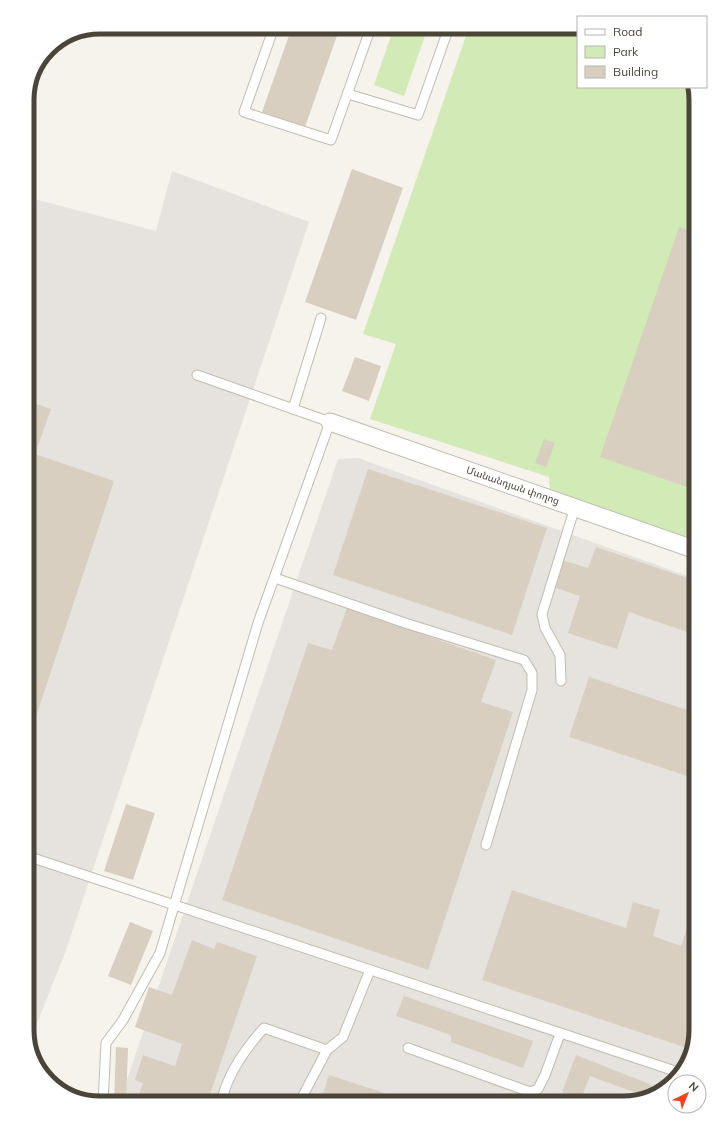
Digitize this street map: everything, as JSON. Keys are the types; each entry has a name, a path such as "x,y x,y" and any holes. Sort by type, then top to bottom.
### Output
{"street":[{"name":"Մանանդյան փողոց","path":"330,422 689,548"}],"lane":[{"path":"272,34 244,112 331,140 369,34"},
{"path":"348,94 418,115 447,34"},
{"path":"293,409 322,318"},
{"path":"103,1096 106,1043 123,1020 160,953 258,623 330,422 197,374"},
{"path":"561,680 560,655 546,628 542,614 575,507"},
{"path":"275,578 405,623 524,660 532,673 532,690 486,846"},
{"path":"34,858 675,1071"},
{"path":"304,1096 327,1050 344,1037 370,970"},
{"path":"222,1096 223,1091 246,1047 264,1028 327,1050"},
{"path":"408,1048 530,1092 538,1089 545,1075 560,1034"}],"shaded area":[{"path":"172,171 309,222 65,953 34,1031 34,199 156,231"},
{"path":"358,458 689,576 689,1030 687,1047 682,1059 673,1074 667,1074 667,1080 645,1093 624,1096 121,1096 338,459"}],"green space":[{"path":"392,34 426,34 404,96 374,85"},
{"path":"467,34 577,34 577,88 688,88 689,538 550,490 549,477 370,419 396,344 363,334"}],"building":[{"path":"290,34 338,34 305,127 262,112"},
{"path":"352,169 403,188 356,320 305,302"},
{"path":"679,227 689,231 689,488 600,457"},
{"path":"355,357 381,366 369,401 342,391"},
{"path":"34,403 51,409 35,454 114,481 34,723"},
{"path":"544,439 555,443 546,467 535,463"},
{"path":"368,469 547,528 512,635 333,575"},
{"path":"596,547 689,579 689,633 629,612 617,649 568,633 580,596 553,587 561,560 588,568"},
{"path":"347,608 496,660 481,702 513,712 428,970 222,900 308,643 332,650"},
{"path":"589,677 689,711 689,777 569,737"},
{"path":"126,804 155,813 133,880 104,871"},
{"path":"512,890 626,928 633,902 660,910 653,936 681,946 689,923 689,1030 687,1047 687,1048 482,980"},
{"path":"130,922 153,931 131,985 108,976"},
{"path":"192,940 214,949 217,942 257,956 209,1096 138,1096 143,1083 135,1080 143,1055 175,1066 182,1044 135,1027 149,987 172,995"},
{"path":"404,996 533,1041 523,1068 451,1042 451,1035 396,1016"},
{"path":"116,1047 128,1048 126,1096 114,1096"},
{"path":"576,1055 652,1085 650,1090 639,1094 590,1076 582,1096 573,1096 562,1092"},
{"path":"329,1075 394,1096 322,1096"}]}
